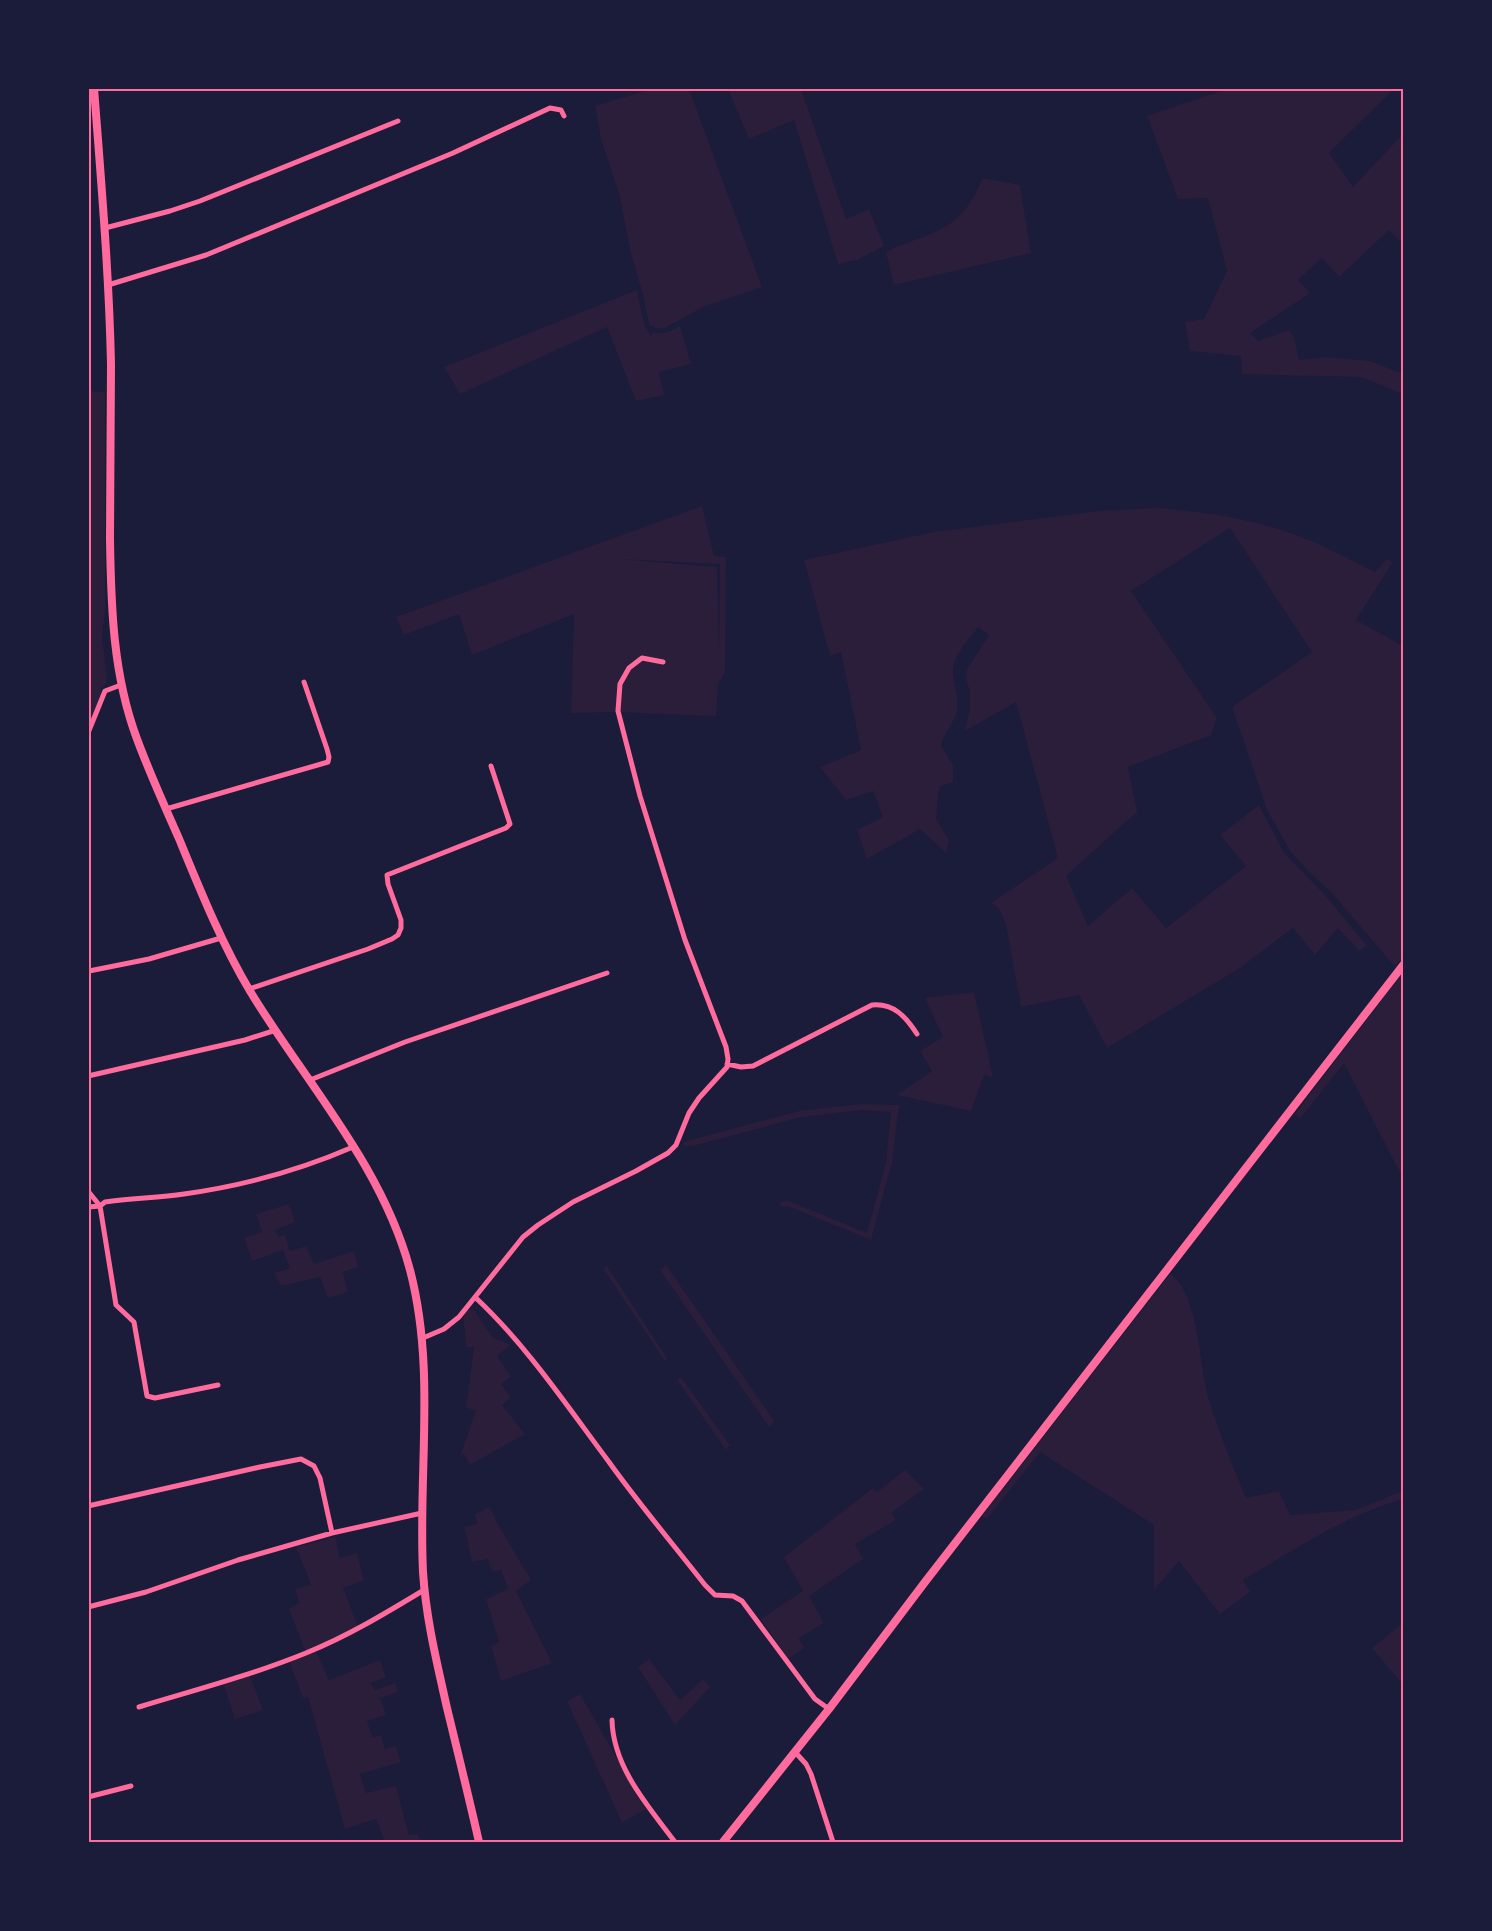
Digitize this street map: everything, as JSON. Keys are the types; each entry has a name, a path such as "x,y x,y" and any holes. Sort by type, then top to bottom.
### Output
{"main road":[{"path":"94,88 105,228 111,363 110,566 114,639 121,685 136,737 221,938 249,989 353,1147 380,1194 411,1272 423,1338 425,1402 422,1513 426,1610 435,1657 480,1842"},
{"path":"723,1842 829,1710 925,1582 1404,964"}],"street":[{"path":"108,285 226,247 453,153 550,108 561,110 564,116"},
{"path":"105,228 200,201 398,121"},
{"path":"423,1338 444,1329 459,1317 523,1237 538,1225 573,1202 636,1171 676,1145 689,1113 727,1064 726,1047 685,939 639,796 618,711 620,684 629,668 642,658 663,662"},
{"path":"166,809 328,762 327,749 304,682"},
{"path":"88,733 105,692 121,685"},
{"path":"249,989 368,950 398,934 401,920 387,875 506,828 510,824 491,766"},
{"path":"89,971 149,959 221,938"},
{"path":"310,1080 405,1042 607,973"},
{"path":"727,1064 741,1067 753,1066 872,1005 880,1004 898,1011 916,1034"},
{"path":"88,1076 276,1030"},
{"path":"88,1207 100,1206 105,1202 226,1187 309,1164 353,1147"},
{"path":"88,1191 100,1206 116,1305 134,1322 147,1396 155,1398 218,1385"},
{"path":"476,1298 535,1364 635,1498 705,1586 715,1595 733,1596 742,1601 815,1699 829,1710"},
{"path":"88,1506 260,1467 301,1460 314,1467 320,1478 332,1533"},
{"path":"88,1607 146,1592 238,1560 332,1533 422,1513"},
{"path":"139,1707 309,1652 371,1622 424,1590"},
{"path":"612,1720 614,1746 630,1778 675,1842"},
{"path":"795,1752 806,1764 811,1774 833,1842"},
{"path":"88,1797 131,1786"}],"shaded area":[{"path":"654,88 689,89 762,287 703,307 659,329 649,325 631,254 620,197 601,139 595,106"},
{"path":"1230,88 1394,89 1329,153 1353,187 1403,134 1403,244 1389,230 1339,277 1322,258 1298,280 1310,293 1250,333 1258,341 1289,330 1294,338 1299,360 1327,357 1370,361 1403,374 1403,394 1361,377 1242,374 1241,356 1190,351 1185,322 1204,319 1227,271 1208,198 1178,199 1147,116"},
{"path":"728,89 801,89 846,219 869,209 884,246 857,260 838,264 794,120 749,139"},
{"path":"983,178 1020,185 1031,253 894,285 886,252 935,232 953,221 968,206"},
{"path":"637,290 643,320 651,336 653,333 666,333 680,326 691,364 659,372 664,395 636,401 607,327 460,394 444,367"},
{"path":"89,381 92,390 105,392 105,611 102,636 107,679 101,689 102,697 89,728"},
{"path":"702,506 714,556 726,557 725,672 718,684 716,716 616,712 571,713 574,614 472,655 459,614 404,635 396,617","holes":["618,559 720,564 719,651 717,567"]},
{"path":"1157,508 1198,512 1258,523 1297,535 1375,572 1387,559 1393,562 1356,620 1403,646 1403,956 1395,967 1332,893 1290,851 1267,810 1232,707 1312,652 1230,528 1131,591 1217,718 1211,735 1128,767 1137,812 1066,876 1088,926 1132,888 1166,928 1246,866 1220,835 1259,805 1284,853 1326,896 1367,946 1359,951 1338,928 1315,955 1293,928 1240,968 1107,1048 1079,995 1021,1007 1006,924 998,907 991,903 1058,858 1016,702 965,731 970,709 967,669 989,635 978,627 962,648 953,667 957,711 941,745 953,765 953,782 939,787 936,819 949,840 946,853 920,829 867,859 857,830 883,817 873,791 846,800 820,767 861,750 841,652 830,656 804,560 934,532 1099,511"},
{"path":"1403,972 1403,1179 1344,1063 1300,1119 1295,1114"},
{"path":"974,992 993,1077 984,1075 971,1111 897,1095 932,1071 920,1051 943,1037 925,998"},
{"path":"860,1104 899,1105 892,1162 871,1240 790,1207 780,1206 782,1201 789,1201 867,1233 886,1162 891,1112 861,1110 801,1117 693,1146 684,1146 683,1142 799,1111"},
{"path":"289,1204 295,1222 275,1230 278,1237 285,1235 290,1251 306,1246 314,1264 354,1251 358,1267 343,1272 348,1292 328,1298 320,1277 281,1286 274,1273 290,1268 283,1250 252,1261 244,1238 262,1232 256,1214"},
{"path":"666,1265 775,1422 769,1427 660,1270"},
{"path":"607,1266 667,1358 665,1361 603,1268"},
{"path":"1170,1274 1180,1284 1193,1315 1210,1403 1246,1498 1279,1491 1290,1515 1356,1510 1403,1491 1403,1499 1341,1524 1243,1580 1250,1592 1220,1614 1179,1561 1154,1590 1154,1525 1040,1452 987,1519 982,1516"},
{"path":"474,1310 492,1337 511,1345 497,1356 511,1377 501,1384 511,1397 502,1405 525,1434 470,1465 464,1454 460,1457 476,1410 466,1408 474,1347 466,1347 463,1313"},
{"path":"681,1377 730,1445 726,1450 677,1380"},
{"path":"905,1470 924,1489 891,1513 896,1520 855,1544 863,1559 809,1596 824,1623 799,1638 804,1648 788,1659 761,1619 803,1591 784,1557 873,1488 877,1492"},
{"path":"490,1507 531,1580 516,1591 552,1663 501,1681 491,1646 499,1642 486,1599 508,1589 501,1570 492,1571 488,1559 472,1562 464,1527 477,1524 475,1514"},
{"path":"336,1537 339,1558 357,1553 364,1580 343,1588 358,1626 316,1651 329,1680 380,1660 386,1677 371,1683 375,1690 395,1683 398,1692 380,1698 386,1715 367,1721 373,1738 381,1735 385,1749 396,1746 401,1762 360,1774 366,1793 396,1786 409,1835 418,1834 421,1842 385,1842 376,1819 345,1829 308,1697 303,1698 288,1658 305,1651 289,1609 299,1603 295,1589 311,1585 296,1547"},
{"path":"1403,1623 1403,1685 1372,1648"},
{"path":"649,1659 680,1700 703,1679 710,1687 675,1725 638,1667"},
{"path":"249,1674 263,1710 235,1719 223,1683"},
{"path":"580,1694 646,1809 622,1823 567,1701"}]}
